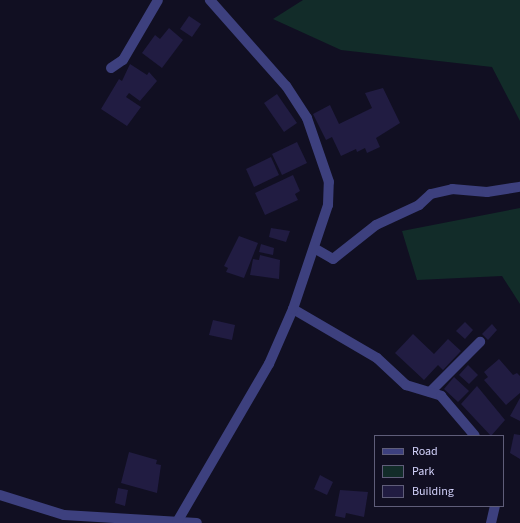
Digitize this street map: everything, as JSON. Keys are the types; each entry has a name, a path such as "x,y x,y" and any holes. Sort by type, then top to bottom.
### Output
{"street":[{"path":"111,68 123,60 158,0"},
{"path":"177,522 246,409 293,308 328,205 329,182 315,137 286,86 210,0"},
{"path":"314,248 332,259 376,225 419,205 431,194 452,189 487,192 520,187"},
{"path":"293,308 377,358 406,385 441,396 474,435"},
{"path":"430,392 480,342"},
{"path":"0,495 64,515 197,523"},
{"path":"491,523 495,507"}],"green space":[{"path":"303,0 520,0 520,121 492,67 341,50 273,19"},
{"path":"520,208 520,304 502,276 417,280 402,231"}],"building":[{"path":"189,16 201,24 192,37 180,29"},
{"path":"169,28 183,40 162,68 142,53 155,35 160,39"},
{"path":"130,64 147,75 149,72 157,81 140,101 129,93 126,97 141,107 127,126 101,109 119,79 122,81"},
{"path":"383,88 400,123 376,138 380,147 367,153 365,148 357,152 356,149 341,156 332,137 326,140 313,114 330,105 339,124 372,108 365,93"},
{"path":"277,94 297,123 284,132 264,103"},
{"path":"297,142 307,163 282,175 272,154"},
{"path":"271,157 279,175 254,187 246,169"},
{"path":"293,175 300,191 295,194 298,200 265,215 255,193"},
{"path":"271,228 290,231 286,242 269,237"},
{"path":"239,236 258,243 244,278 226,272 228,268 224,266"},
{"path":"261,244 274,248 273,255 259,252"},
{"path":"260,255 280,260 279,279 250,275 253,259 259,260"},
{"path":"213,320 235,325 232,340 209,335"},
{"path":"465,322 473,330 465,339 456,331"},
{"path":"492,324 497,330 488,340 482,334"},
{"path":"413,334 434,354 448,339 461,351 443,370 438,365 424,380 395,353"},
{"path":"499,359 513,375 517,373 520,376 520,393 506,405 484,380 488,377 484,372"},
{"path":"468,365 478,375 469,384 459,375"},
{"path":"454,377 469,391 458,402 444,389"},
{"path":"477,386 505,420 492,435 490,435 461,404"},
{"path":"520,398 520,421 510,416"},
{"path":"514,434 520,435 520,459 510,453"},
{"path":"129,452 157,460 156,464 161,465 157,493 121,483"},
{"path":"320,475 333,482 327,495 314,489"},
{"path":"118,488 128,490 125,506 115,503"},
{"path":"340,490 368,492 364,517 346,513 345,518 335,516"}]}
